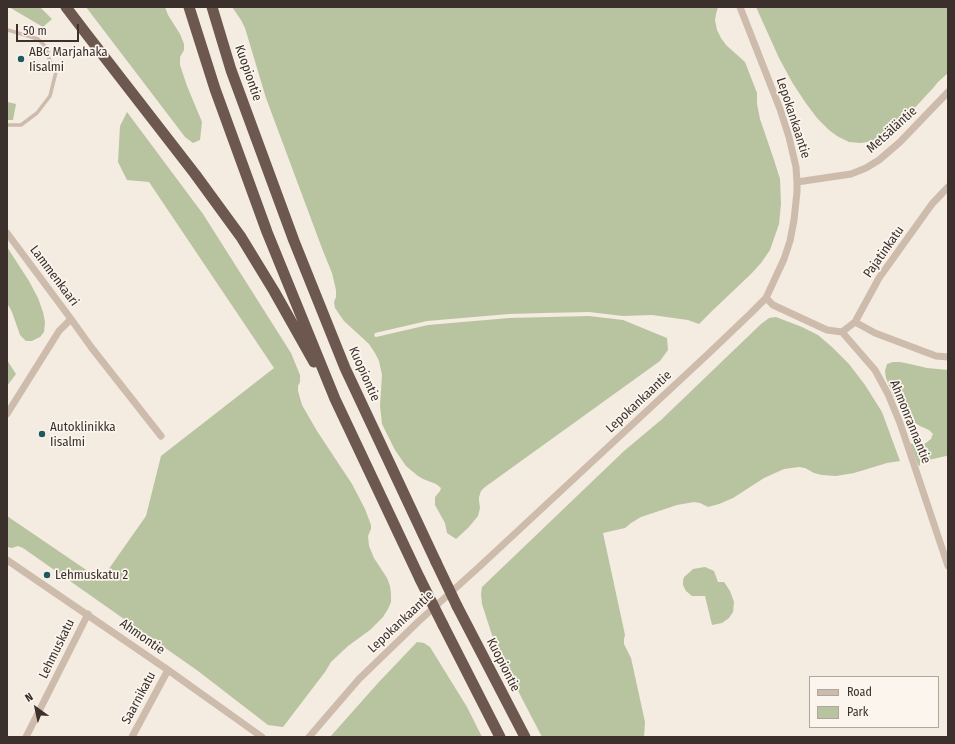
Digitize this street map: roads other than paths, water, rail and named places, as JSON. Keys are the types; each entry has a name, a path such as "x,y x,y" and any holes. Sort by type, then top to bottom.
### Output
{"highway":[{"path":"66,7 191,168 241,237 335,399"},
{"path":"189,7 215,89 264,225 335,399 420,579 500,737"},
{"name":"Kuopiontie","path":"212,7 231,70 294,241 345,368 457,606 525,737"},
{"path":"218,7 231,70"}],"street":[{"name":"Lepokankaantie","path":"309,737 359,679 414,626 707,355 766,298 784,259 790,241 794,220 797,182 796,167 780,109 740,7"},
{"name":"Metsäläntie","path":"797,182 851,174 866,168 879,160 900,142 948,92"},
{"name":"Pajatinkatu","path":"842,332 855,322 879,278 932,204 947,190"},
{"name":"Lammenkaari","path":"7,233 71,319 59,331 7,414"},
{"path":"766,298 773,305 828,330 842,332"},
{"path":"71,319 161,436"},
{"path":"855,322 875,333 929,354 948,357"},
{"name":"Ahmonrannantie","path":"842,332 875,370 888,394 900,423 948,566"},
{"name":"Ahmontie","path":"7,560 88,614 262,737"},
{"name":"Lehmuskatu","path":"26,737 88,614"},
{"name":"Saarnikatu","path":"132,737 168,670"}],"lane":[{"path":"7,125 21,125 38,113 50,96 56,72 49,60 47,48 38,39 8,30"}],"place":[{"name":"ABC Marjahaka Iisalmi","path":"21,59"},
{"name":"Autoklinikka Iisalmi","path":"42,434"},
{"name":"Lehmuskatu 2","path":"47,575"}]}
